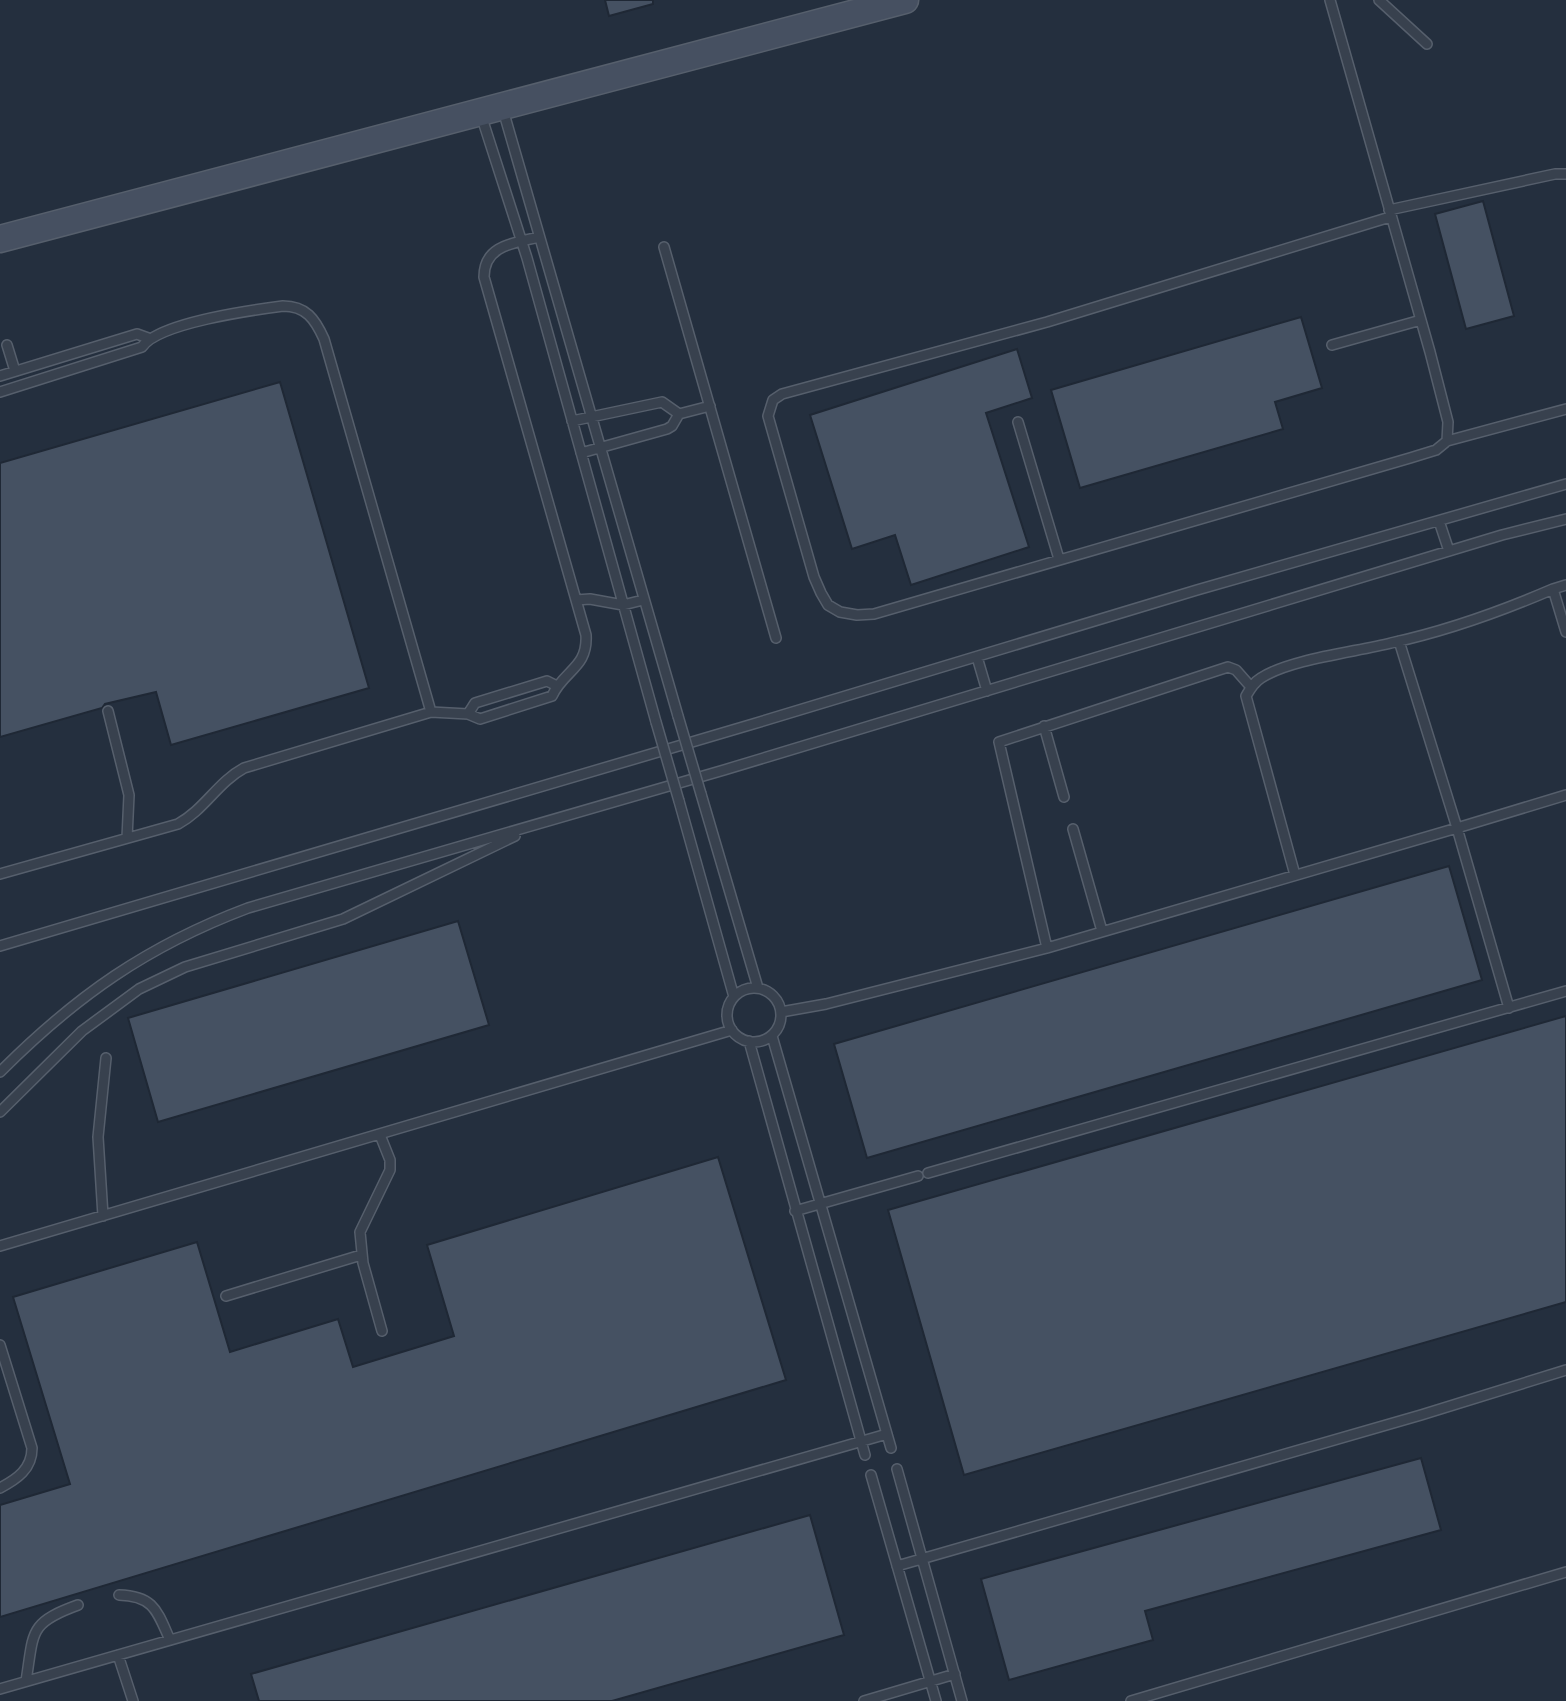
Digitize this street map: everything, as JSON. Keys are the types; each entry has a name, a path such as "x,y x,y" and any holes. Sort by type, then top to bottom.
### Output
{"street":[{"path":"0,239 905,0"}],"lane":[{"path":"1330,0 1421,320 1448,422 1447,441"},
{"path":"1379,0 1427,44"},
{"path":"492,110 539,237 758,988"},
{"path":"492,110 521,241 734,997"},
{"path":"1566,174 1555,174 1390,214 1047,322 792,389 773,400 768,416 814,577 828,605 840,612 857,615 874,614 1410,458 1436,450 1447,441 1566,409"},
{"path":"0,874 178,824 189,818 244,768 431,712 468,714 480,719 552,696 557,686 580,663 587,649 586,635 484,277 484,268 492,252 500,246 539,237"},
{"path":"664,247 776,638"},
{"path":"0,392 142,347 148,338 187,324 296,306 317,323 431,712"},
{"path":"1332,345 1421,320"},
{"path":"0,376 137,334 148,338"},
{"path":"7,345 15,371"},
{"path":"572,421 662,402 679,414"},
{"path":"581,453 667,429 679,414 710,406"},
{"path":"1018,422 1059,559"},
{"path":"0,946 1566,484"},
{"path":"0,1072 85,994 143,955 183,934 248,908 987,691 1449,551 1566,519"},
{"path":"1439,521 1449,551"},
{"path":"1295,875 1246,696 1251,687 1262,677 1306,661 1399,641 1521,603 1566,585"},
{"path":"1553,589 1566,632"},
{"path":"576,600 590,599 623,605 643,600"},
{"path":"1399,641 1509,1008"},
{"path":"977,657 987,691"},
{"path":"1047,948 999,747 1002,739 1228,667 1236,670 1251,687"},
{"path":"468,714 475,703 547,681 557,686"},
{"path":"108,711 129,795 127,838"},
{"path":"1044,726 1064,797"},
{"path":"781,1012 826,1004 1047,948 1566,795"},
{"path":"0,1112 82,1031 139,989 185,967 343,919 531,826"},
{"path":"1073,829 1102,931"},
{"path":"758,988 773,996 781,1012 778,1029 772,1036 749,1041 732,1030 728,1014 734,997 758,988"},
{"path":"795,1211 1566,991"},
{"path":"0,1246 732,1030"},
{"path":"772,1036 891,1448"},
{"path":"749,1041 865,1455"},
{"path":"103,1216 98,1137 106,1058"},
{"path":"380,1135 390,1160 390,1170 360,1232 361,1255 382,1331"},
{"path":"226,1296 361,1255"},
{"path":"0,1345 32,1448 32,1459 21,1475 0,1488"},
{"path":"897,1566 1421,1415 1566,1370"},
{"path":"0,1689 887,1434"},
{"path":"897,1469 962,1701"},
{"path":"871,1475 936,1701"},
{"path":"1131,1701 1566,1572"},
{"path":"119,1595 138,1596 150,1603 170,1640"},
{"path":"26,1681 35,1629 54,1614 78,1605"},
{"path":"118,1655 133,1701"},
{"path":"864,1701 955,1674"}],"building":[{"path":"605,0 653,0 653,4 609,16"},
{"path":"1483,201 1514,316 1466,329 1435,214"},
{"path":"1301,317 1322,388 1275,402 1283,429 1080,488 1051,390"},
{"path":"1017,349 1032,398 986,413 1029,547 911,585 895,535 852,549 810,415"},
{"path":"280,382 369,688 171,745 156,692 105,704 102,708 0,737 0,463"},
{"path":"1449,866 1482,980 867,1158 834,1044"},
{"path":"458,921 489,1025 158,1122 128,1018"},
{"path":"1566,1016 1566,1302 964,1475 888,1210"},
{"path":"718,1157 786,1380 0,1617 0,1505 70,1484 13,1297 197,1242 230,1352 338,1319 353,1367 454,1336 427,1245"},
{"path":"1421,1458 1441,1530 1145,1611 1153,1640 1009,1680 981,1579"},
{"path":"810,1515 844,1635 612,1701 259,1701 251,1674"}]}
